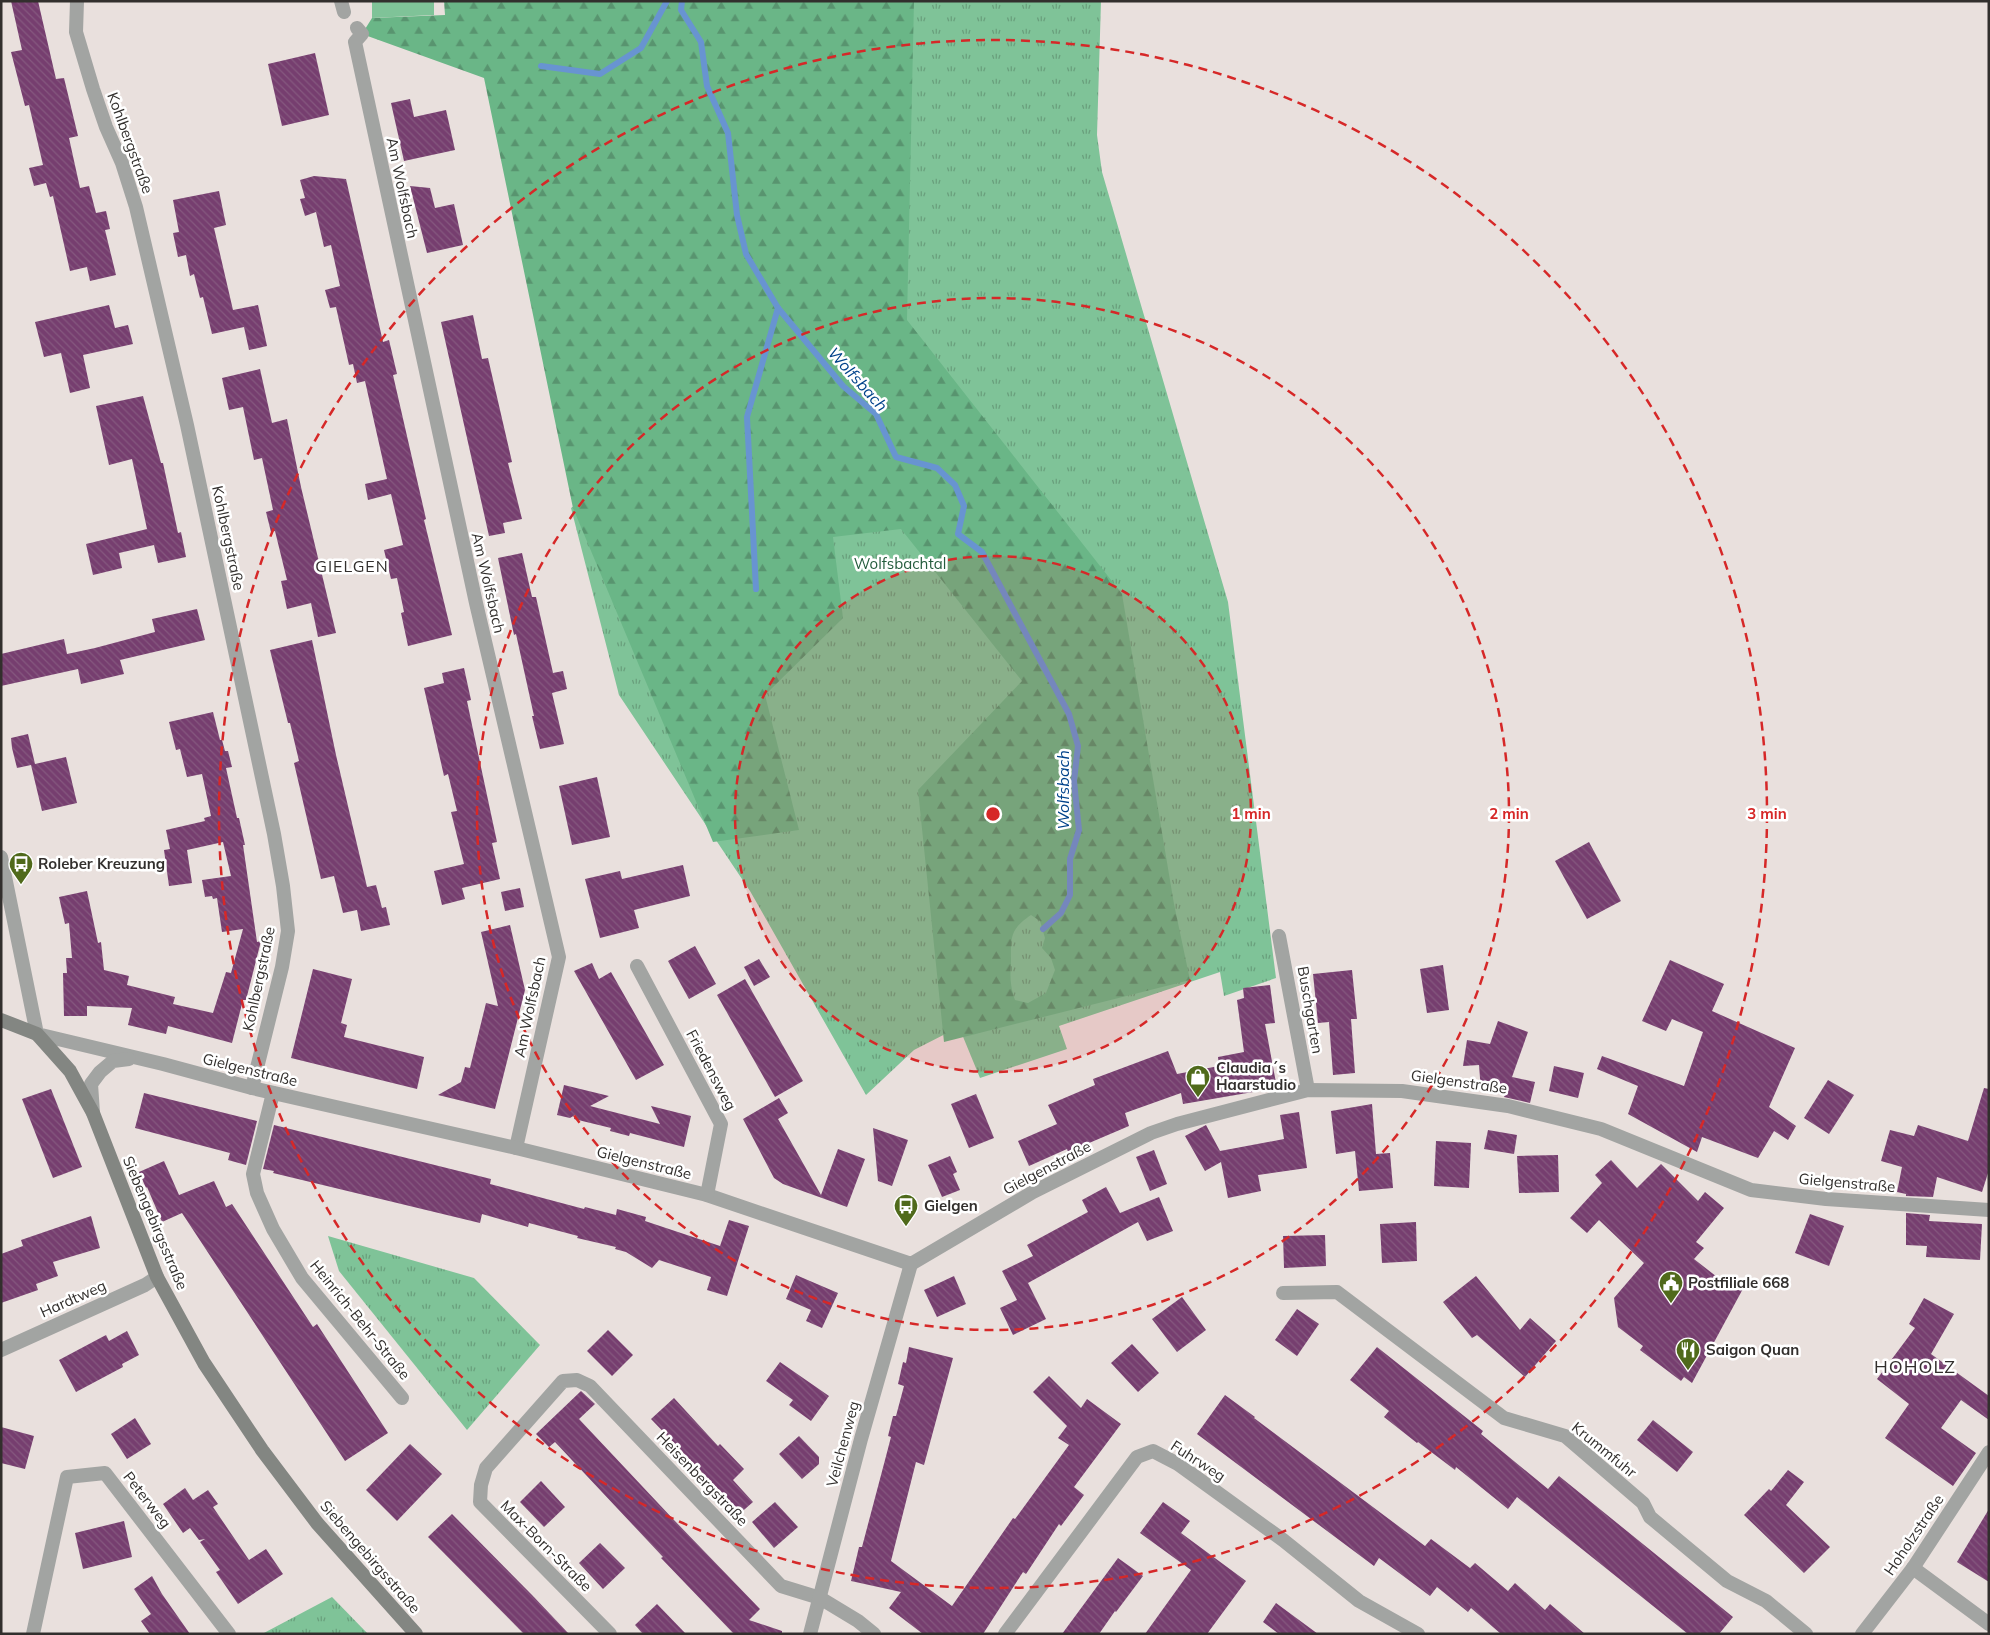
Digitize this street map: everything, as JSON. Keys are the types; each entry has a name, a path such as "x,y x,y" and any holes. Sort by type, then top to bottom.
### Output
{"main road":[{"path":"1,1020 38,1034"},
{"name":"Siebengebirgsstraße","path":"38,1034 70,1071 93,1113 157,1277 204,1363 262,1450 317,1523 416,1634"}],"street":[{"name":"Kohlbergstraße","path":"77,1 76,32 93,89 106,127 122,163 136,208 187,425 274,834 283,886 288,931 282,967 252,1088"},
{"name":"Am Wolfsbach","path":"356,28 362,34 355,42 387,198 476,603 560,957 516,1148"},
{"name":"Siebengebirgsstraße","path":"1,857 38,1034"},
{"name":"Buschgarten","path":"1279,936 1308,1090"},
{"name":"Friedensweg","path":"637,966 721,1124 707,1195"},
{"name":"Gielgenstraße","path":"38,1034 252,1088 516,1148 707,1195 911,1264 1032,1192 1151,1133 1177,1124 1308,1090 1402,1090 1508,1106 1601,1129 1751,1190 1826,1199 1989,1210"},
{"name":"Gielgenstraße","path":"93,1113 91,1084 100,1072 114,1062 136,1058"},
{"name":"Heinrich-Behr-Straße","path":"273,1093 253,1174 257,1193 274,1229 302,1278 402,1398"},
{"name":"Veilchenweg","path":"810,1634 861,1439 911,1264"},
{"name":"Hardtweg","path":"1,1350 145,1285 157,1277"},
{"name":"Krummfuhr","path":"1283,1293 1337,1292 1504,1418 1565,1436 1643,1503 1650,1516 1727,1581 1766,1601 1806,1634"},
{"name":"Heisenbergstraße","path":"563,1381 577,1380 590,1386 781,1586 820,1598 858,1620 874,1634"},
{"name":"Max-Born-Straße","path":"563,1381 486,1468 481,1485 480,1502 610,1634"},
{"name":"Fuhrweg","path":"1005,1634 1137,1457 1153,1451 1178,1464 1251,1517 1359,1601 1418,1634"},
{"name":"Hoholzstraße","path":"1862,1634 1913,1568 1989,1452"},
{"name":"Peterweg","path":"33,1634 67,1477 105,1473 228,1634"},
{"path":"1913,1568 1989,1624"}],"green space":[{"path":"372,1 434,1 434,15 372,18"},
{"path":"444,1 914,1 907,320 1122,594 1174,904 1190,980 944,1042 918,790 1022,681 901,529 833,537 843,618 765,695 799,830 713,842 573,508 484,78 362,34 372,18 445,15","holes":["1031,915 1040,921 1045,938 1042,948 1051,958 1055,970 1046,993 1028,1003 1015,1000 1013,995 1011,986 1012,941 1015,930 1024,920"]},
{"name":"Wolfsbachtal","path":"637,1 1101,1 1097,135 1102,172 1228,602 1276,978 1224,996 1220,972 1059,1026 1067,1049 980,1078 959,1027 914,1050 866,1095 750,891 619,695 571,508 588,496"},
{"path":"328,1236 474,1278 540,1345 467,1430 339,1271"},
{"path":"332,1597 368,1634 262,1634"}],"building":[{"path":"11,1 38,1 56,79 64,78 78,136 69,138 80,188 89,186 96,213 106,211 110,229 105,230 116,275 90,281 87,267 70,271 53,196 50,197 46,183 34,186 29,168 43,165 29,105 25,106 11,52 22,50"},
{"path":"315,53 329,115 282,126 268,64"},
{"path":"410,99 414,117 446,110 455,150 404,161 391,103"},
{"path":"314,176 346,179 383,342 389,340 397,374 393,375 426,519 424,520 452,635 408,646 401,613 404,612 397,578 391,579 384,550 403,545 391,494 368,500 365,484 387,479 365,381 357,383 353,364 349,365 336,307 330,308 325,290 340,286 331,245 324,247 316,212 305,216 300,199 305,198 300,180"},
{"path":"410,186 430,188 435,208 454,204 463,245 427,253"},
{"path":"219,191 226,225 214,228 233,310 258,305 267,346 249,350 244,327 212,334 203,297 200,298 194,274 190,276 186,255 178,257 173,233 179,232 173,200"},
{"path":"109,305 115,328 128,325 133,344 83,355 90,388 70,393 61,353 44,357 35,322"},
{"path":"473,315 482,359 488,358 512,462 508,463 522,519 503,523 505,533 489,536 441,322"},
{"path":"260,369 272,423 287,419 301,487 336,633 318,637 311,603 287,609 281,581 287,580 275,531 271,532 266,512 273,510 262,458 254,460 243,407 229,410 222,378"},
{"path":"143,396 161,463 163,463 178,533 181,532 186,557 158,563 154,545 119,553 122,568 93,575 86,544 147,529 132,459 109,465 96,406"},
{"path":"522,553 532,597 536,597 553,673 563,671 567,689 552,693 564,744 540,749 498,558"},
{"path":"197,609 205,640 120,660 124,674 81,684 78,669 1,686 1,654 64,639 67,654 95,648 155,632 152,619"},
{"path":"312,640 336,755 367,887 376,885 382,908 386,907 390,925 361,931 357,910 343,913 334,876 321,879 294,763 299,761 270,650"},
{"path":"464,668 471,700 467,701 497,842 492,843 500,879 462,888 465,899 442,905 434,871 464,864 451,812 457,811 448,774 444,776 424,688 444,683 442,673"},
{"path":"213,712 220,740 222,740 225,751 228,751 232,767 226,768 245,845 243,845 257,942 261,941 246,1000 243,1000 232,1043 168,1026 166,1034 128,1025 132,1008 87,1006 87,1016 64,1016 63,973 67,973 66,958 72,958 69,923 65,924 59,897 87,891 98,943 101,942 104,970 129,976 127,985 175,997 173,1004 213,1013 226,972 231,973 243,929 222,932 217,898 213,899 212,896 205,897 202,880 231,876 223,842 187,850 192,883 169,886 164,850 170,849 166,830 205,821 204,818 211,816 202,774 187,777 180,749 176,750 169,722"},
{"path":"28,734 35,764 66,757 77,803 42,811 31,765 17,768 12,748 11,738"},
{"path":"597,777 610,837 572,845 559,786"},
{"path":"1589,842 1621,901 1587,919 1555,861"},
{"path":"683,865 690,896 634,910 639,928 600,938 585,879 620,871 622,879"},
{"path":"520,888 524,907 505,911 501,892"},
{"path":"510,925 525,990 495,1109 438,1095 461,1082 465,1067 470,1068 486,1003 498,1006 481,932"},
{"path":"695,946 716,984 689,999 668,961"},
{"path":"759,959 770,977 754,986 744,967"},
{"path":"1670,960 1724,984 1712,1011 1795,1048 1769,1107 1796,1126 1788,1140 1774,1131 1758,1158 1702,1137 1697,1152 1628,1114 1638,1086 1597,1069 1602,1056 1684,1086 1703,1032 1672,1019 1666,1031 1642,1021"},
{"path":"592,963 599,979 611,972 664,1065 636,1080 574,971"},
{"path":"1443,965 1449,1010 1427,1013 1420,969"},
{"path":"313,969 352,979 341,1023 347,1025 344,1037 424,1057 417,1089 291,1058"},
{"path":"1352,970 1357,1019 1351,1019 1355,1073 1333,1075 1329,1022 1318,1023 1313,974"},
{"path":"745,979 803,1081 775,1097 717,995"},
{"path":"1270,985 1275,1023 1265,1024 1277,1088 1183,1104 1181,1093 1125,1113 1129,1126 1068,1152 1067,1149 1029,1166 1018,1141 1057,1124 1048,1105 1095,1085 1093,1079 1168,1051 1177,1074 1219,1066 1218,1057 1244,1052 1237,1000 1244,998 1243,988"},
{"path":"1498,1021 1528,1032 1512,1077 1535,1082 1530,1103 1504,1097 1505,1095 1481,1091 1479,1065 1463,1066 1467,1040 1490,1044"},
{"path":"1554,1066 1584,1073 1578,1098 1549,1091"},
{"path":"1828,1080 1854,1095 1829,1134 1804,1118"},
{"path":"564,1085 609,1096 590,1106 660,1124 651,1106 691,1116 684,1147 630,1133 629,1136 610,1131 611,1128 574,1119 575,1115 570,1118 557,1115"},
{"path":"1984,1088 1989,1089 1989,1170 1982,1192 1937,1177 1933,1197 1906,1196 1906,1194 1897,1192 1902,1167 1881,1161 1890,1130 1914,1136 1918,1125 1968,1141"},
{"path":"51,1089 82,1167 53,1178 22,1099"},
{"path":"144,1093 257,1121 246,1165 228,1160 230,1153 135,1128"},
{"path":"976,1094 994,1138 969,1148 951,1104"},
{"path":"779,1098 788,1113 778,1119 821,1195 838,1149 865,1159 847,1207 783,1184 774,1178 743,1119"},
{"path":"1372,1104 1376,1154 1390,1153 1393,1188 1359,1191 1355,1151 1336,1154 1331,1111"},
{"path":"1299,1112 1307,1168 1258,1175 1261,1191 1228,1198 1221,1162 1205,1171 1185,1136 1206,1125 1220,1151 1284,1139 1280,1115"},
{"path":"274,1125 491,1179 490,1184 584,1209 585,1207 616,1215 617,1209 646,1217 645,1221 720,1246 729,1220 749,1226 727,1296 707,1290 711,1277 659,1260 652,1268 626,1252 615,1249 616,1247 577,1238 578,1236 529,1223 528,1227 482,1214 480,1223 273,1173 274,1171 263,1169"},
{"path":"873,1128 908,1140 892,1186 878,1181"},
{"path":"1488,1130 1517,1135 1514,1154 1484,1149"},
{"path":"1436,1141 1471,1143 1469,1188 1434,1186"},
{"path":"1154,1150 1167,1184 1150,1191 1136,1157"},
{"path":"1558,1155 1559,1192 1519,1193 1517,1156"},
{"path":"950,1156 957,1172 953,1174 960,1190 942,1197 928,1165"},
{"path":"1611,1160 1637,1188 1661,1164 1698,1201 1705,1192 1724,1208 1696,1242 1704,1248 1694,1259 1726,1284 1730,1277 1745,1285 1692,1383 1684,1377 1681,1381 1640,1350 1643,1346 1618,1327 1614,1298 1644,1263 1599,1220 1587,1233 1570,1218 1602,1183 1595,1175"},
{"path":"164,1161 179,1195 214,1181 226,1207 232,1204 313,1327 317,1324 388,1433 345,1461 182,1213 162,1222 139,1172"},
{"path":"1106,1187 1120,1213 1159,1197 1173,1231 1147,1241 1138,1222 1028,1283 1046,1319 1013,1335 1000,1308 1017,1300 1002,1271 1033,1256 1027,1245 1088,1212 1082,1200"},
{"path":"1906,1213 1930,1215 1929,1221 1982,1224 1980,1260 1926,1257 1927,1246 1906,1245"},
{"path":"1810,1214 1844,1226 1829,1266 1795,1253"},
{"path":"91,1216 100,1248 53,1262 58,1276 36,1284 38,1290 1,1303 1,1254 23,1246 21,1240"},
{"path":"1416,1222 1417,1261 1382,1263 1380,1224"},
{"path":"1325,1235 1326,1266 1284,1268 1283,1236"},
{"path":"796,1275 838,1293 822,1328 806,1321 811,1310 786,1299"},
{"path":"954,1276 966,1304 937,1317 924,1290"},
{"path":"1476,1276 1520,1330 1530,1318 1556,1341 1525,1377 1477,1335 1472,1338 1443,1302"},
{"path":"1182,1297 1206,1330 1177,1352 1152,1319"},
{"path":"1924,1298 1954,1314 1931,1354 1989,1396 1989,1420 1961,1400 1941,1428 1976,1453 1953,1486 1885,1438 1909,1404 1877,1379 1915,1328 1909,1324"},
{"path":"1297,1309 1319,1324 1297,1356 1275,1340"},
{"path":"608,1330 633,1355 612,1376 587,1351"},
{"path":"127,1331 139,1355 122,1364 123,1367 76,1392 59,1360 106,1335 109,1341"},
{"path":"1132,1344 1159,1373 1138,1392 1111,1363"},
{"path":"909,1347 953,1358 924,1465 916,1462 891,1561 952,1606 1013,1518 1015,1519 1069,1445 1058,1438 1067,1426 1033,1392 1049,1376 1081,1408 1087,1399 1121,1424 1074,1487 1084,1495 1061,1526 1059,1524 1026,1574 1023,1572 983,1634 923,1634 889,1608 901,1592 851,1581 891,1437 888,1436 893,1416 896,1416 904,1386 898,1384 903,1362 906,1363"},
{"path":"1377,1347 1483,1431 1481,1434 1548,1489 1559,1476 1733,1617 1719,1634 1688,1634 1517,1497 1508,1509 1456,1467 1455,1470 1417,1443 1384,1417 1389,1411 1350,1380"},
{"path":"780,1362 829,1396 811,1421 789,1405 793,1400 766,1381"},
{"path":"581,1391 595,1404 579,1419 760,1609 749,1620 782,1631 782,1634 734,1634 661,1558 663,1557 555,1442 549,1447 536,1434"},
{"path":"1225,1395 1425,1546 1431,1539 1470,1568 1475,1563 1508,1591 1515,1583 1545,1610 1550,1604 1585,1634 1501,1634 1471,1608 1468,1612 1437,1587 1430,1596 1379,1558 1374,1566 1197,1434"},
{"path":"674,1398 718,1446 720,1444 744,1469 733,1480 753,1502 737,1516 719,1496 722,1493 651,1419"},
{"path":"135,1418 151,1444 127,1459 111,1434"},
{"path":"1653,1420 1693,1452 1677,1472 1637,1440"},
{"path":"1,1427 34,1436 25,1469 1,1463"},
{"path":"799,1436 819,1457 819,1464 802,1479 779,1454"},
{"path":"410,1444 442,1474 397,1521 366,1490"},
{"path":"1788,1470 1804,1482 1786,1505 1830,1547 1804,1573 1744,1515 1769,1489 1771,1491"},
{"path":"541,1481 565,1507 544,1527 520,1502"},
{"path":"185,1488 193,1500 208,1490 218,1504 213,1507 249,1560 266,1549 283,1574 238,1604 216,1572 220,1570 200,1542 205,1539 199,1540 190,1528 183,1533 163,1504"},
{"path":"775,1502 798,1527 774,1548 752,1522"},
{"path":"1163,1502 1190,1521 1181,1533 1246,1581 1207,1634 1145,1634 1191,1570 1140,1533"},
{"path":"1989,1509 1989,1582 1957,1562"},
{"path":"452,1514 569,1634 524,1634 428,1537"},
{"path":"124,1521 132,1557 83,1569 75,1533"},
{"path":"600,1543 625,1568 603,1589 579,1563"},
{"path":"1118,1558 1143,1576 1099,1634 1062,1634"},
{"path":"152,1576 190,1634 150,1634 141,1621 151,1614 134,1589"},
{"path":"1276,1603 1318,1634 1279,1634 1263,1622"},
{"path":"657,1604 686,1634 643,1634 635,1625"}],"waterway":[{"path":"541,66 600,74 641,48 667,1"},
{"name":"Wolfsbach","path":"682,1 681,10 701,42 707,86 728,133 737,215 746,254 778,308 843,386 876,414 896,457 937,468 955,485 964,506 958,534 982,552 1069,714 1078,746 1074,781 1079,830 1070,859 1070,895 1061,913 1043,929"},
{"path":"756,589 747,417 778,308"}],"place":[{"name":"Roleber Kreuzung","path":"21,885"},
{"name":"Claudia´s Haarstudio","path":"1198,1098"},
{"name":"Gielgen","path":"906,1227"},
{"name":"Postfiliale 668","path":"1671,1304"},
{"name":"Saigon Quan","path":"1688,1371"}],"district":[{"name":"GIELGEN","path":"352,566"},
{"name":"HOHOLZ","path":"1915,1367"}]}
